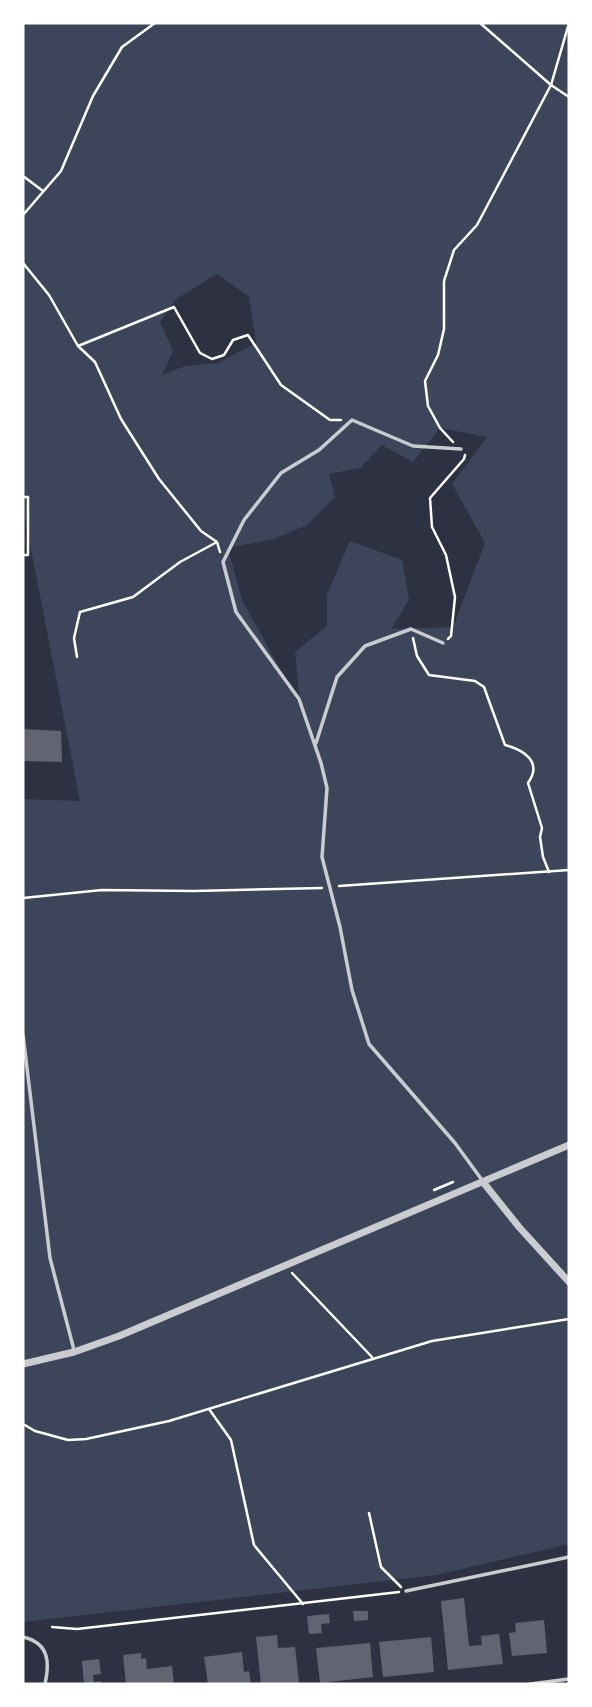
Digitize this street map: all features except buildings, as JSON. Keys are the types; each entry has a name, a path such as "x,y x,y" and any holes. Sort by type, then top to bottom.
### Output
{"street":[{"path":"23,1364 74,1352 118,1336 569,1145"},
{"path":"483,1182 569,1282"}],"lane":[{"path":"460,449 413,446 352,420 319,450 281,473 244,520 223,562 236,612 299,699 316,745 327,788 322,857 340,927 352,990 369,1044 454,1143 483,1182"},
{"path":"316,745 337,677 365,646 411,629 443,643"},
{"path":"23,1035 50,1258 74,1352"},
{"path":"406,1591 569,1557"},
{"path":"23,1637 33,1640 46,1653 49,1666 45,1684"},
{"path":"530,1684 569,1679"}],"path":[{"path":"23,215 61,171 93,96 122,47 155,23"},
{"path":"480,23 551,85 569,97"},
{"path":"443,643 451,636 455,597 446,555 432,527 430,498 464,459 466,451 460,449 440,428 428,406 425,381 438,355 444,329 444,281 454,250 477,225 551,85 569,23"},
{"path":"23,176 44,191"},
{"path":"23,263 49,295 78,346 95,362 121,419 159,479 201,531 217,542 223,562"},
{"path":"78,346 174,307 201,353 212,359 224,355 233,340 248,335 281,385 330,420 352,420"},
{"path":"23,497 28,497 27,555 23,555"},
{"path":"77,657 74,638 80,612 133,597 180,562 217,542"},
{"path":"411,629 417,656 429,675 475,681 484,687 505,745 526,753 533,764 534,775 528,783 542,828 540,837 543,857 549,872"},
{"path":"23,898 102,890 194,891 329,887 569,870"},
{"path":"434,1190 453,1182"},
{"path":"285,1265 372,1358"},
{"path":"23,1424 35,1431 68,1440 86,1439 170,1421 432,1341 569,1319"},
{"path":"209,1409 231,1440 254,1545 303,1604"},
{"path":"369,1513 381,1567 406,1591"},
{"path":"52,1627 77,1629 406,1591"}],"shaded area":[{"path":"23,23 569,23 569,1544 437,1575 23,1622 23,799 80,801 23,508","holes":["217,274 249,297 256,343 218,363 185,366 162,375 173,351 160,322 176,299","440,428 487,437 452,484 485,543 453,627 391,629 409,600 402,560 350,541 327,594 327,626 295,652 300,705 242,600 228,548 274,539 307,525 335,497 329,474 360,468 382,445 413,462"]}]}
